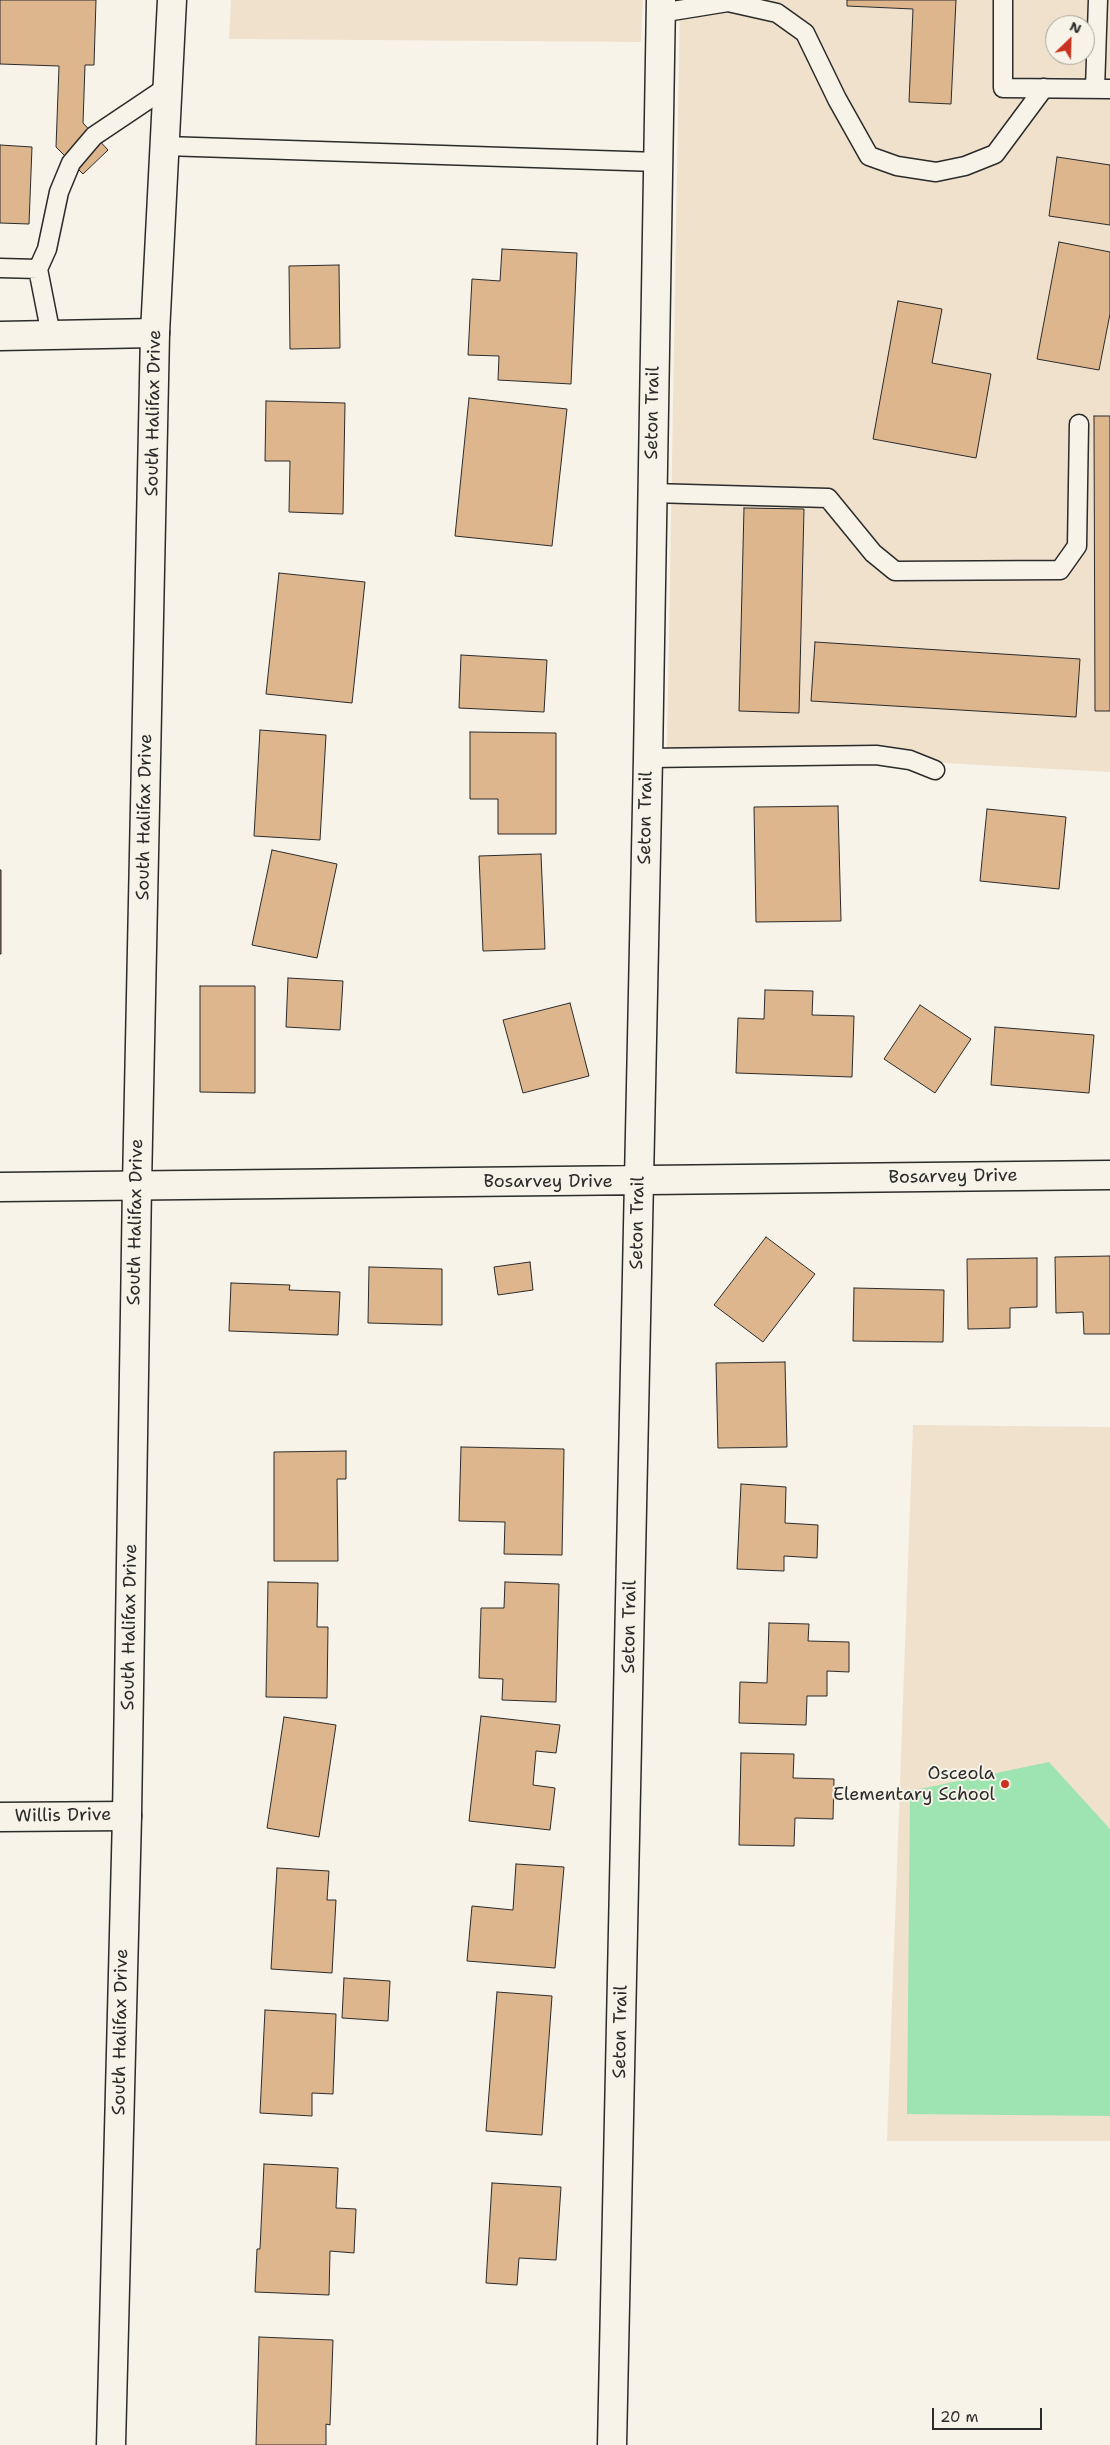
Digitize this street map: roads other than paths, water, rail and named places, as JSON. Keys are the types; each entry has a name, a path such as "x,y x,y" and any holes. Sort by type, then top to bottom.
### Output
{"street":[{"name":"South Halifax Drive","path":"111,2445 127,1816 137,1185 156,333 172,0"},
{"name":"Seton Trail","path":"612,2445 648,758 661,7"},
{"path":"0,336 156,333"},
{"name":"Bosarvey Drive","path":"0,1187 1110,1175"},
{"name":"Willis Drive","path":"0,1817 127,1816"}],"lane":[{"path":"1003,0 1003,88 1102,89 1098,0"},
{"path":"661,7 728,2 777,12 805,33 836,99 869,156 897,166 936,172 965,166 995,154 1044,88"},
{"path":"51,335 38,269 47,248 59,192 71,163 94,136 167,87"},
{"path":"165,146 658,162"},
{"path":"0,268 38,269"},
{"path":"652,493 828,498 873,553 895,571 1060,570 1077,546 1079,424"},
{"path":"648,758 876,755 910,760 935,770"}],"place":[{"name":"Osceola Elementary School","path":"1005,1784"}]}
